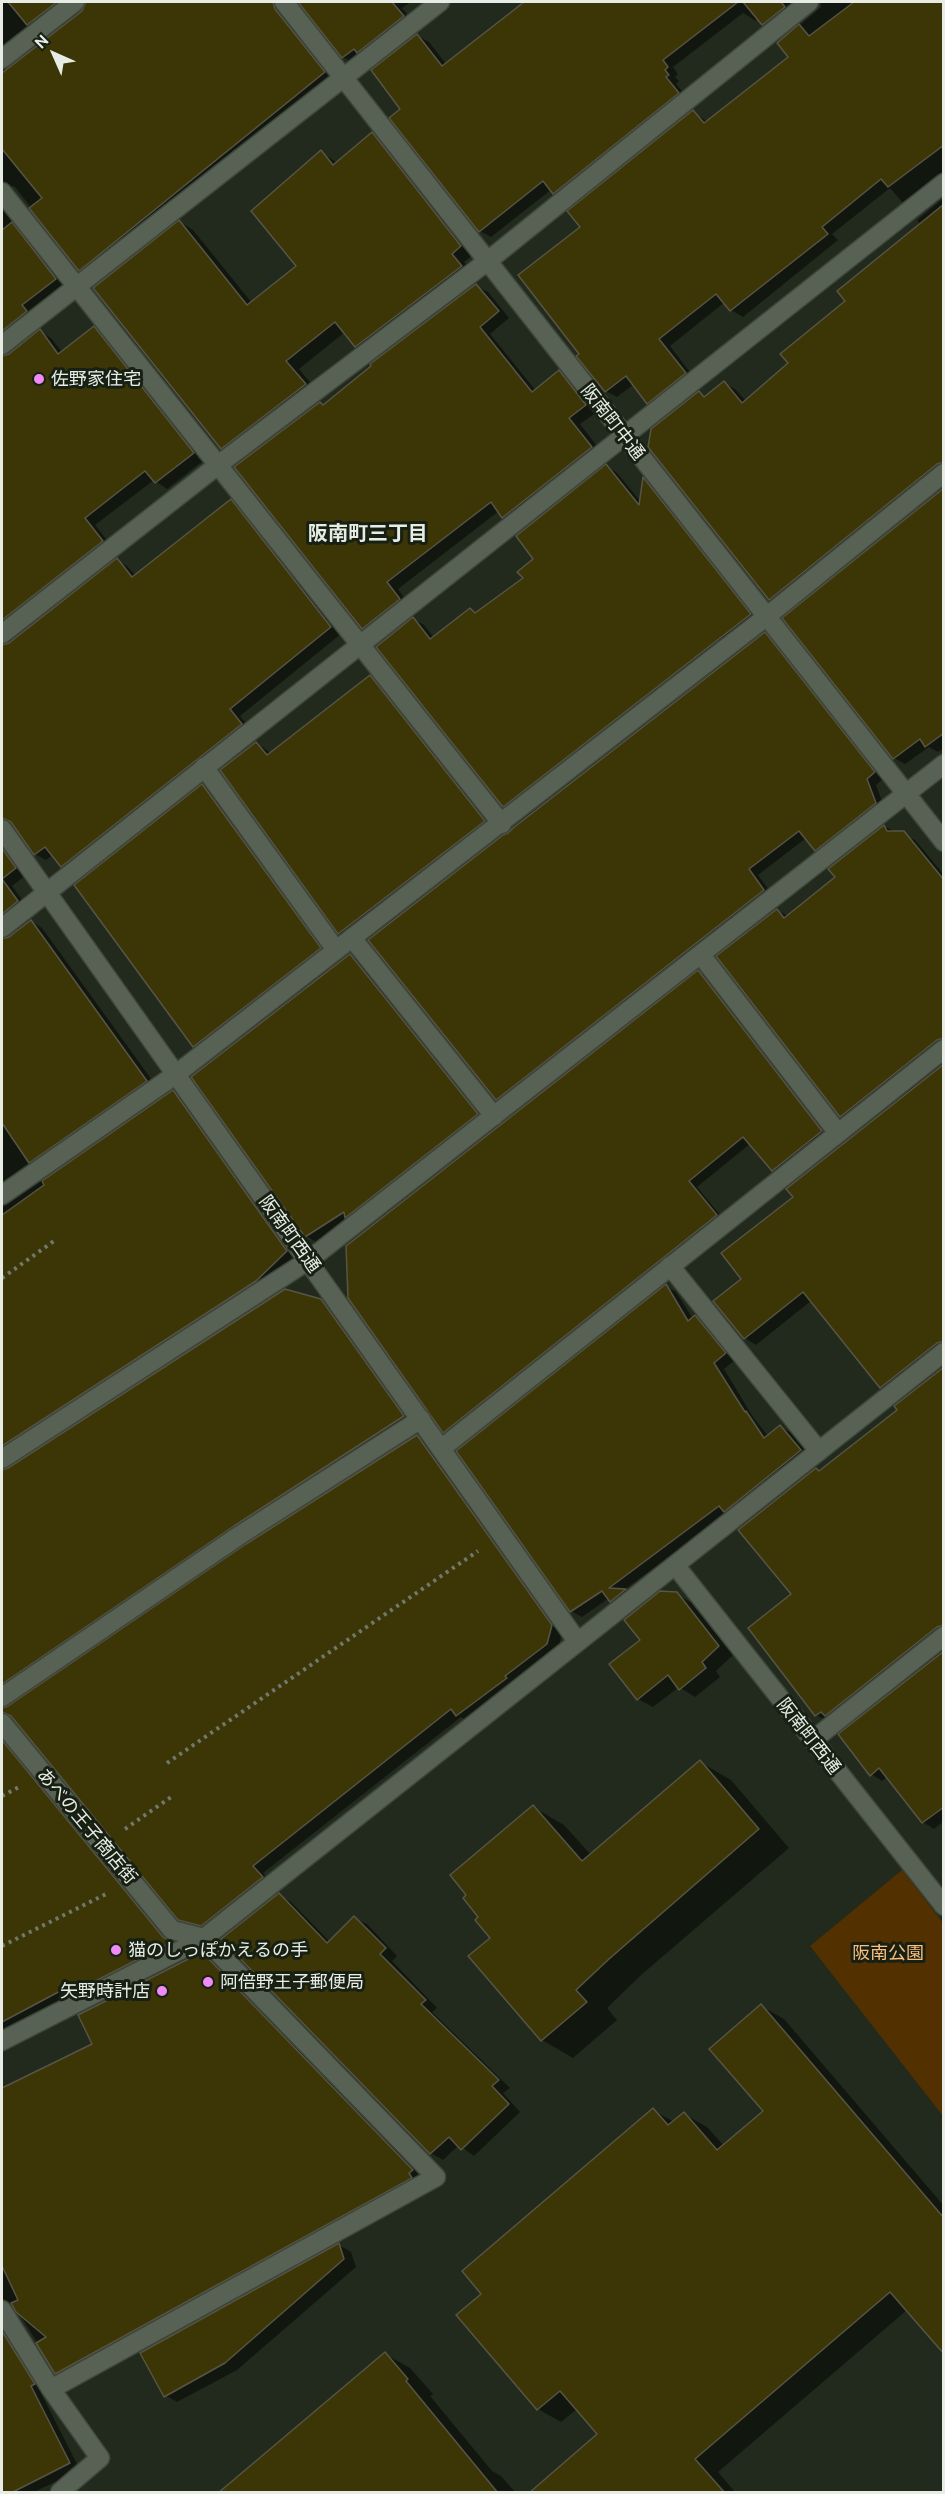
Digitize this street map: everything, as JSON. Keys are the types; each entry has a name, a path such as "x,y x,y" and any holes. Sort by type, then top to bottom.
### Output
{"street":[{"path":"2,59 75,2"},
{"name":"阪南町中通","path":"284,2 944,842"},
{"path":"2,345 440,2"},
{"path":"2,634 218,465 489,260 809,2"},
{"path":"2,928 944,183"},
{"path":"2,192 502,824"},
{"path":"2,1195 175,1075 502,824 766,617 944,473"},
{"path":"2,1459 309,1260 944,764"},
{"path":"204,767 336,950"},
{"name":"阪南町西通","path":"2,829 577,1641"},
{"path":"352,938 494,1116"},
{"path":"701,955 838,1133"},
{"path":"442,1448 944,1049"},
{"path":"670,1266 819,1451"},
{"path":"2,2041 204,1938 944,1352"},
{"path":"2,1697 240,1535 421,1419"},
{"name":"阪南町西通","path":"675,1565 944,1906"},
{"path":"813,1740 944,1636"},
{"name":"あべの王子商店街","path":"2,1723 172,1930 204,1938"},
{"path":"51,2389 435,2177 204,1938"},
{"path":"2,2310 51,2389 100,2458 60,2493"}],"path":[{"path":"2,1278 54,1241"},
{"path":"167,1763 502,1534"},
{"path":"102,1844 174,1795"},
{"path":"2,1946 132,1881"}],"green space":[{"name":"阪南公園","path":"902,1870 943,1923 943,2116 810,1946"}],"building":[{"path":"8,2 57,2 27,25"},
{"path":"86,2 273,2 275,9 325,72 79,271 29,208 42,198 2,149 2,73 82,11"},
{"path":"298,2 392,2 404,16 357,53 354,49 342,58"},
{"path":"524,2 738,2 663,60 668,67 665,70 669,75 666,77 679,93 553,194 543,181 479,232 389,118 400,109 371,70 417,34 442,66"},
{"path":"743,2 781,2 785,7 762,25"},
{"path":"854,2 944,2 944,145 888,187 881,179 822,227 828,234 730,311 716,294 659,339 686,373 647,404 626,376 605,392 576,356 579,354 518,275 580,227 567,211 693,110 704,123 788,57 777,43 799,24 809,36"},
{"path":"372,132 461,246 452,254 462,266 355,347 335,322 286,361 306,384 221,449 93,288 179,220 247,305 296,266 251,211 321,150 333,165"},
{"path":"944,204 944,462 937,464 769,600 648,447 651,429 699,391 704,397 724,381 742,403 788,363 780,354 845,301 837,291"},
{"path":"12,222 56,279 22,305 27,311 2,331 2,230"},
{"path":"476,284 499,311 480,327 532,392 559,370 586,405 569,418 592,447 502,518 491,502 387,582 400,599 362,629 234,467 320,402 323,405 371,366 370,364"},
{"path":"94,326 194,453 155,483 145,471 85,518 103,541 2,620 2,356 9,354 40,329 58,354"},
{"path":"606,464 639,505 643,477 751,614 503,807 376,647 413,617 430,639 470,608 475,613 523,578 517,572 533,559 516,536"},
{"path":"944,488 944,733 925,747 920,739 893,759 782,618"},
{"path":"231,499 331,627 230,709 242,724 61,867 45,847 34,855 11,822 2,818 2,645 9,643 117,558 132,577"},
{"path":"765,632 875,772 867,779 876,803 815,851 799,831 749,869 764,890 496,1100 368,940"},
{"path":"370,675 485,821 338,934 220,770 256,742 267,755"},
{"path":"202,784 321,948 193,1047 74,885"},
{"path":"884,825 887,831 904,831 944,880 944,1038 937,1040 840,1117 716,956 777,909 784,918 835,877 828,869"},
{"path":"2,848 16,868 2,879"},
{"path":"2,879 18,901 2,914"},
{"path":"31,920 147,1081 29,1163 2,1123 2,939 9,937"},
{"path":"350,954 478,1114 345,1218 344,1212 305,1237 191,1077"},
{"path":"698,970 822,1131 772,1171 743,1137 689,1181 717,1215 443,1433 348,1298 346,1246"},
{"path":"944,1064 944,1341 937,1343 880,1388 803,1292 744,1339 713,1301 741,1279 721,1253 793,1197 786,1189"},
{"path":"173,1090 287,1251 256,1281 2,1446 2,1215 44,1185 42,1181"},
{"path":"666,1284 688,1321 695,1315 726,1353 714,1363 764,1438 780,1425 801,1450 724,1512 719,1506 609,1588 626,1589 610,1602 602,1591 570,1612 456,1451"},
{"path":"285,1289 321,1299 404,1416 234,1526 2,1684 2,1470"},
{"path":"944,1367 944,1625 937,1627 825,1716 821,1712 815,1716 748,1628 791,1594 738,1530 816,1468 819,1471 897,1410 894,1406"},
{"path":"417,1435 552,1625 547,1644 505,1676 507,1678 456,1716 451,1709 253,1866 263,1877 201,1926 178,1920 11,1716 2,1712 2,1708 246,1544"},
{"path":"660,1591 677,1592 719,1646 702,1662 706,1668 679,1690 668,1675 637,1700 609,1664 640,1640 624,1620"},
{"path":"944,1651 944,1807 922,1823 879,1768 870,1776 838,1734"},
{"path":"2,1740 163,1937 172,1942 68,1995 64,1989 2,2022"},
{"path":"700,1760 759,1829 576,1990 587,2002 541,2041 468,1956 490,1938 475,1920 478,1917 463,1898 466,1895 450,1875 533,1805 582,1861"},
{"path":"279,1893 327,1943 354,1916 386,1948 380,1954 426,2000 421,2004 499,2080 492,2086 509,2104 461,2150 449,2137 430,2154 221,1939"},
{"path":"202,1952 413,2170 409,2173 412,2178 55,2374 36,2343 46,2337 16,2312 11,2303 18,2300 2,2266 2,2088 92,2044 78,2015"},
{"path":"761,2004 944,2218 944,2354 890,2292 695,2459 725,2493 529,2493 597,2434 560,2391 537,2410 456,2315 481,2294 462,2271 653,2108 668,2125 684,2112 717,2150 763,2111 709,2049"},
{"path":"339,2243 344,2259 225,2363 164,2397 140,2353"},
{"path":"2,2331 35,2384 31,2386 70,2463 11,2493 2,2493"},
{"path":"385,2352 498,2493 218,2493"}],"place":[{"name":"佐野家住宅","path":"39,379"},
{"name":"猫のしっぽかえるの手","path":"116,1950"},
{"name":"阿倍野王子郵便局","path":"208,1982"},
{"name":"矢野時計店","path":"162,1991"}],"district":[{"name":"阪南町三丁目","path":"368,533"}]}
